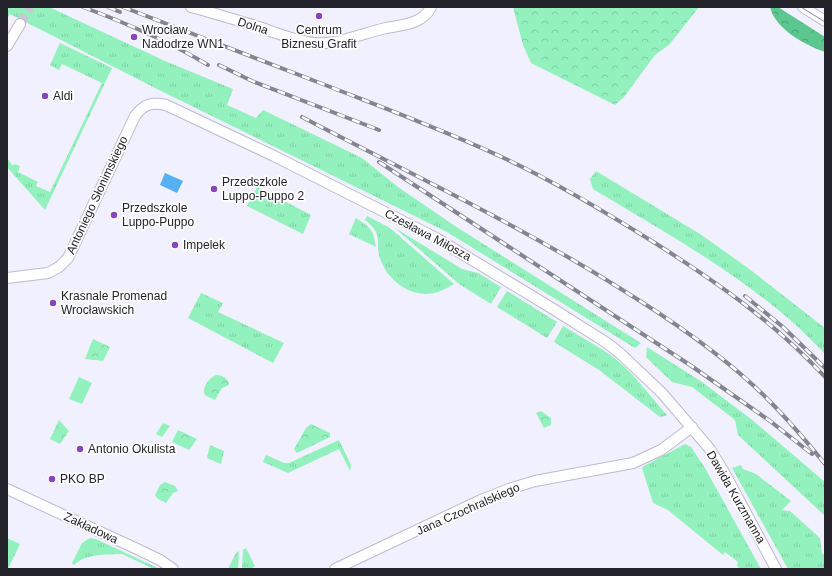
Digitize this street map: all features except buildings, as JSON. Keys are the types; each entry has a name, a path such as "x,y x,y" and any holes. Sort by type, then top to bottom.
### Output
{"street":[{"name":"Dolna","path":"192,7 295,39 315,43 332,42 387,28 404,26 416,22 424,17 430,9"},
{"path":"803,7 825,21"},
{"path":"7,46 20,24"},
{"name":"Czesława Miłosza","path":"135,116 140,109 148,105 156,103 166,105 274,156 436,238 607,343 649,379 692,427"},
{"name":"Antoniego Słonimskiego","path":"7,278 48,273 64,264 135,116"},
{"name":"Jana Czochralskiego","path":"335,569 509,489 535,481 633,463 661,450 692,427"},
{"name":"Dawida Kurzmanna","path":"692,427 709,448 724,472 776,569"},
{"name":"Zakładowa","path":"7,489 160,560 173,569"}],"green space":[{"path":"7,7 49,7 165,61 233,89 227,105 256,118 263,110 362,158 398,187 458,228 641,343 635,348 447,232 159,90 10,14 7,19"},
{"path":"513,7 699,7 669,45 655,55 624,97 615,105 531,63 523,45"},
{"path":"770,7 778,7 825,37 825,52 800,40 784,29 773,15"},
{"path":"60,43 112,68 45,210 7,167 7,158 13,166 14,164 20,166 18,172 38,182 36,186 50,192 102,83 62,64 59,70 50,65"},
{"path":"596,171 700,234 748,268 825,328 825,354 800,329 744,284 685,244 593,189 590,179"},
{"path":"257,187 311,215 303,234 247,206"},
{"path":"367,216 390,228 454,284 438,292 429,294 411,291 402,287 388,274 383,266 378,252 377,234 371,225 365,220"},
{"path":"356,218 365,224 370,230 374,236 376,247 349,234"},
{"path":"395,228 462,269 478,273 501,287 491,304 459,284"},
{"path":"507,291 557,322 547,338 497,307"},
{"path":"201,293 223,303 218,312 284,343 273,363 188,318"},
{"path":"563,326 617,360 625,367 667,415 660,417 599,370 554,342"},
{"path":"93,339 110,347 103,361 85,359"},
{"path":"647,347 702,382 751,419 825,482 825,516 738,435 735,420 692,387 672,382 646,357"},
{"path":"216,375 225,378 229,385 222,388 215,400 205,395 204,389 209,380"},
{"path":"79,377 92,383 82,404 69,399"},
{"path":"541,411 551,418 551,425 544,428 536,413"},
{"path":"59,420 69,431 60,444 50,439"},
{"path":"163,423 170,426 162,437 156,434"},
{"path":"311,424 330,433 330,437 297,453 294,449 306,428"},
{"path":"178,430 197,439 189,450 172,442"},
{"path":"339,440 351,465 350,471 339,449 288,473 263,462 266,455 284,463 289,463"},
{"path":"685,444 691,447 705,468 761,569 741,569 737,566 738,562 725,552 723,555 668,510 653,503 642,468"},
{"path":"210,445 224,451 221,464 207,458"},
{"path":"741,465 743,469 756,474 791,501 782,510 790,511 820,538 822,554 825,554 825,567 823,569 788,569 732,468"},
{"path":"165,482 175,486 178,491 173,493 166,503 158,499 155,495 160,485"},
{"path":"7,538 20,544 8,569 7,569"},
{"path":"90,538 96,539 160,569 154,569 122,554 89,557 78,561 74,565 72,563 82,543"},
{"path":"246,548 255,566 251,569 242,569 243,550"},
{"path":"239,551 238,569 228,569 236,553"}],"water":[{"path":"165,173 183,181 177,193 160,185"}],"tunnel":[{"path":"20,24 30,7"}],"tram line":[{"path":"801,7 825,22"}],"railway":[{"path":"83,7 147,33 208,65"},
{"path":"108,7 120,12"},
{"path":"123,7 421,122 487,150 546,179 583,199 637,232 723,288 786,338 825,377"},
{"path":"219,65 252,81 379,130"},
{"path":"302,117 503,221 543,243 656,311 690,334 739,372 791,424 825,464"},
{"path":"379,162 690,365 770,421 812,454"},
{"path":"745,296 783,327 825,368"}],"place":[{"name":"Centrum Biznesu Grafit","path":"319,16"},
{"name":"Wrocław Nadodrze WN1","path":"134,37"},
{"name":"Aldi","path":"45,96"},
{"name":"Przedszkole Luppo-Puppo 2","path":"214,189"},
{"name":"Przedszkole Luppo-Puppo","path":"114,215"},
{"name":"Impelek","path":"175,245"},
{"name":"Krasnale Promenad Wrocławskich","path":"53,303"},
{"name":"Antonio Okulista","path":"80,449"},
{"name":"PKO BP","path":"52,479"}]}
